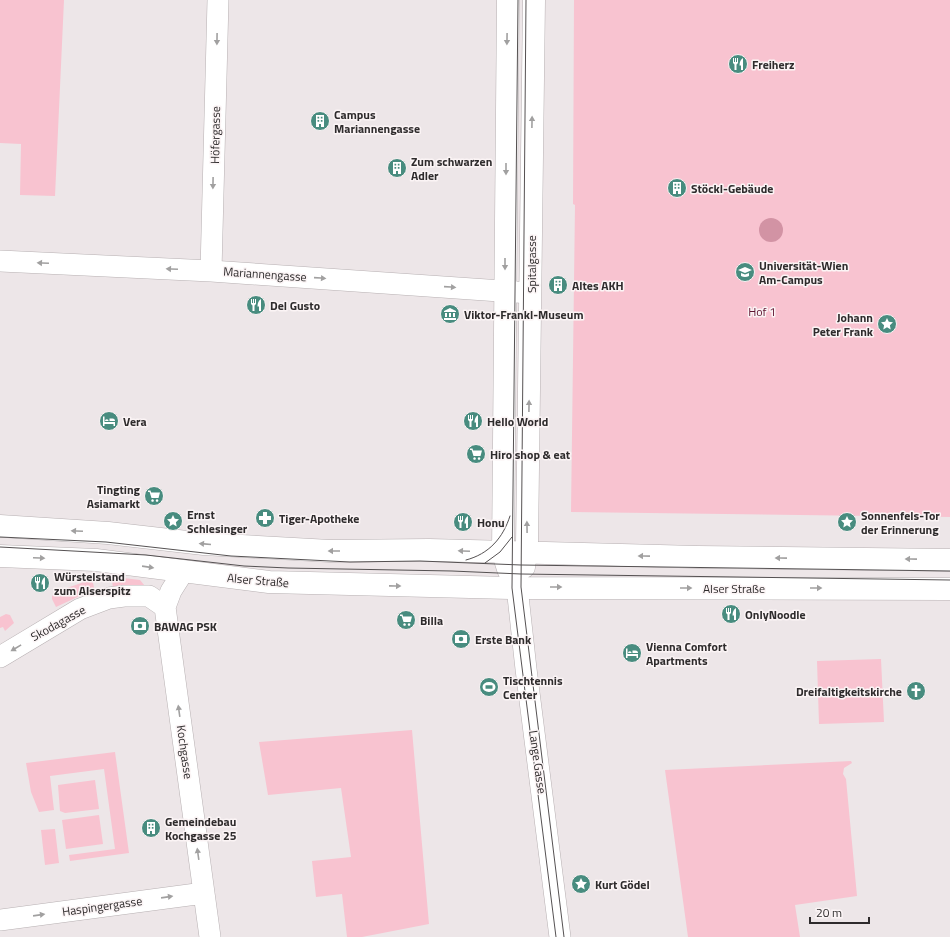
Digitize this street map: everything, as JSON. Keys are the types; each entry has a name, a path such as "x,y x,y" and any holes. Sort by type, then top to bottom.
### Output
{"main road":[{"path":"508,0 503,553 510,574 517,587"},
{"name":"Spitalgasse","path":"527,553 534,0"},
{"path":"0,526 108,533 204,544 322,551 429,550 503,553 950,560"},
{"path":"517,587 527,553"},
{"name":"Alser Straße","path":"0,556 96,560 270,582 517,587 950,589"}],"street":[{"name":"Höfergasse","path":"211,271 218,0"},
{"name":"Mariannengasse","path":"0,261 211,271 505,290 530,293"},
{"name":"Kochgasse","path":"182,572 171,590 165,607 210,937"},
{"name":"Lange Gasse","path":"517,587 560,937"},
{"name":"Skodagasse","path":"0,657 80,610 109,598 124,596 149,596 165,607"},
{"name":"Haspingergasse","path":"0,920 204,892"}],"green space":[{"path":"0,0 64,0 55,196 20,195 21,144 0,143"},
{"name":"Hof 1","path":"574,0 950,0 950,517 571,512 575,205 573,204"},
{"path":"115,577 140,580 145,586 113,589 112,579"},
{"path":"90,580 93,583 95,592 84,594 56,607 52,596 64,589"},
{"path":"6,614 10,615 14,623 5,631 3,627 0,628 0,617"},
{"path":"881,659 884,722 819,724 817,661"},
{"path":"412,730 429,924 362,937 347,937 342,894 316,897 312,861 351,857 341,788 268,795 259,742"},
{"path":"115,752 129,853 70,861 69,855 115,849 104,769 50,776 54,810 39,812 31,792 26,763"},
{"path":"851,761 852,763 844,768 843,774 846,779 857,896 795,905 800,937 688,937 665,770"},
{"path":"95,780 99,809 65,813 60,811 58,785"},
{"path":"99,815 103,844 66,849 62,820"},
{"path":"55,829 59,863 45,865 41,830"}],"shaded area":[{"path":"771,218 779,222 783,230 779,238 771,242 763,238 759,230 763,222"}],"tram line":[{"path":"518,0 512,588 556,937"},
{"path":"526,0 521,587 564,937"},
{"path":"466,560 482,554 494,544 499,538 510,516"},
{"path":"0,537 106,542 231,556 350,562 420,561 521,565 950,571"},
{"path":"485,563 500,552 512,537"},
{"path":"0,547 146,555 244,566 288,568 452,571 521,574 950,580"}],"place":[{"name":"Freiherz","path":"738,64"},
{"name":"Campus Mariannengasse","path":"320,121"},
{"name":"Zum schwarzen Adler","path":"397,168"},
{"name":"Stöckl-Gebäude","path":"677,188"},
{"name":"Universität-Wien Am-Campus","path":"745,272"},
{"name":"Altes AKH","path":"558,285"},
{"name":"Del Gusto","path":"256,305"},
{"name":"Viktor-Frankl-Museum","path":"450,314"},
{"name":"Johann Peter Frank","path":"887,324"},
{"name":"Vera","path":"109,421"},
{"name":"Hello World","path":"473,421"},
{"name":"Hiro shop & eat","path":"476,454"},
{"name":"Tingting Asiamarkt","path":"154,496"},
{"name":"Tiger-Apotheke","path":"265,518"},
{"name":"Ernst Schlesinger","path":"173,521"},
{"name":"Honu","path":"463,522"},
{"name":"Sonnenfels-Tor der Erinnerung","path":"847,522"},
{"name":"Würstelstand zum Alserspitz","path":"40,583"},
{"name":"OnlyNoodle","path":"731,614"},
{"name":"Billa","path":"406,620"},
{"name":"BAWAG PSK","path":"140,626"},
{"name":"Erste Bank","path":"461,639"},
{"name":"Vienna Comfort Apartments","path":"632,653"},
{"name":"Tischtennis Center","path":"489,687"},
{"name":"Dreifaltigkeitskirche","path":"916,691"},
{"name":"Gemeindebau Kochgasse 25","path":"151,828"},
{"name":"Kurt Gödel","path":"581,884"}]}
